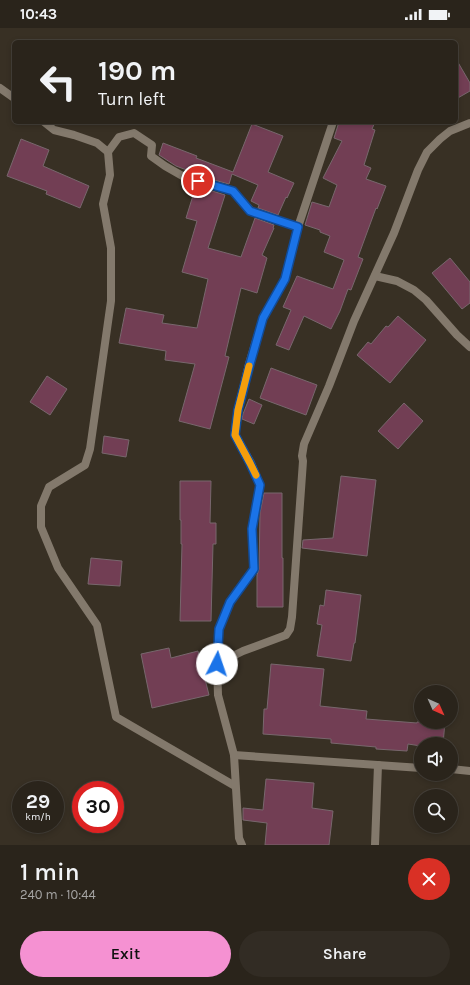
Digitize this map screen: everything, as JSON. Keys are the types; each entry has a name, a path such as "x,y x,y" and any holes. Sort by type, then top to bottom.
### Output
{"street":[{"path":"0,88 12,97"},
{"path":"217,664 243,651 280,638 286,635 290,629 304,444 329,386 354,321 394,233 418,170 427,152 450,131 470,123"},
{"path":"46,124 54,130 97,143 108,152"},
{"path":"242,845 239,838 234,755 218,695 217,664 219,629 230,602 254,569 252,529 260,485 235,435 238,410 263,318 285,279 298,227 332,124"},
{"path":"235,786 116,717 97,625 58,568 41,527 41,506 49,487 85,465 90,449 111,301 111,248 102,204 110,175 108,152 119,137 134,133 152,145 151,156 186,178 233,191 250,211 298,227"},
{"path":"375,276 397,281 414,290 426,300 457,336 470,347"},
{"path":"234,755 414,768"},
{"path":"375,845 378,765"},
{"path":"458,770 470,771"}],"building":[{"path":"458,62 470,83 470,91 458,98"},
{"path":"252,124 283,136 268,172 294,183 278,215 258,208 259,205 251,201 258,185 232,174 229,184 199,176 200,175 176,166 159,155 163,143 197,156 196,158 233,172"},
{"path":"338,124 374,124 372,129 375,130 364,165 371,168 366,179 386,186 377,209 376,208 358,257 363,259 351,290 348,289 340,311 331,329 304,316 289,350 276,345 291,310 283,307 297,276 333,289 344,260 324,252 330,236 320,232 320,230 305,225 312,202 329,207 337,185 323,178 342,141 334,138"},
{"path":"21,139 49,150 43,166 89,186 80,208 46,194 47,191 7,176"},
{"path":"196,186 225,195 208,248 241,257 255,218 274,225 262,255 267,258 257,293 241,288 225,356 229,357 210,429 179,421 195,364 165,360 166,351 119,343 126,308 164,315 162,323 197,328 208,279 182,272 197,221 186,218"},
{"path":"450,258 470,282 470,303 462,309 432,273"},
{"path":"398,316 426,340 390,383 357,355 368,342 371,344 386,326 388,327"},
{"path":"271,368 317,385 306,415 260,398"},
{"path":"47,376 67,389 50,415 30,402"},
{"path":"249,399 262,405 254,424 242,419"},
{"path":"404,403 423,421 398,449 378,431"},
{"path":"104,436 129,440 126,457 102,453"},
{"path":"341,476 376,480 367,556 302,548 303,540 333,538"},
{"path":"180,481 211,481 210,523 216,523 216,544 213,544 211,621 180,621 182,544 180,520"},
{"path":"264,493 282,493 283,607 257,607 260,513"},
{"path":"91,558 122,561 120,586 88,584"},
{"path":"326,590 361,595 355,643 351,661 317,656 322,625 317,624 320,605 324,606"},
{"path":"169,648 171,658 198,651 209,695 152,708 141,654"},
{"path":"271,664 324,669 320,706 367,711 366,719 414,723 414,729 444,729 444,737 414,737 414,745 408,744 407,751 376,749 376,747 331,743 331,739 263,734 264,709 267,709"},
{"path":"266,779 314,783 312,808 333,811 329,845 265,845 267,823 243,820 243,808 263,810"}],"slow traffic":[{"path":"249,366 238,410 235,435 256,475"}],"route":[{"path":"198,181 233,191 250,211 298,227 285,279 263,318 238,410 235,435 260,485 252,529 254,569 230,602 219,629 217,664"}]}
